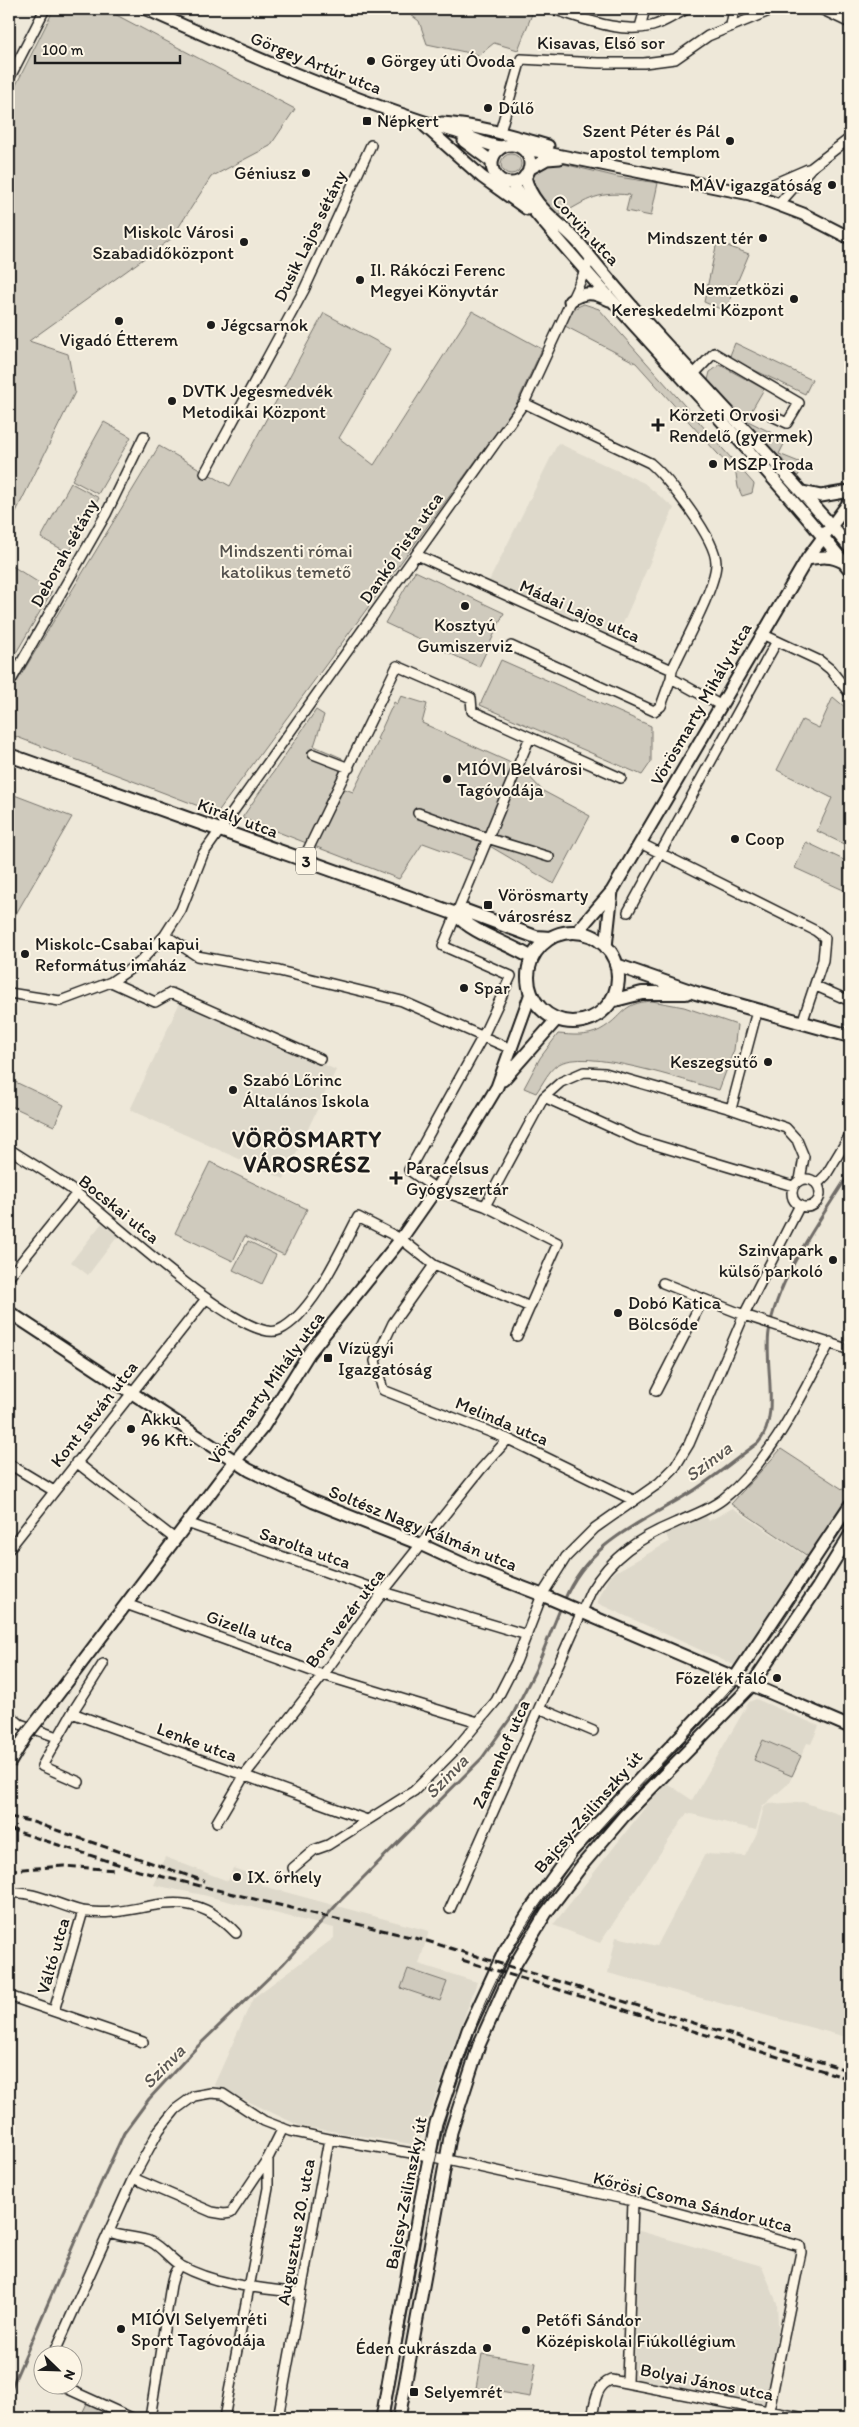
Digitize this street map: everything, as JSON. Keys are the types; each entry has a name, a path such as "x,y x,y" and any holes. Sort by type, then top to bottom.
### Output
{"main road":[{"name":"Király utca","path":"9,755 456,914 464,923 516,948 532,958"},
{"name":"Király utca","path":"456,914 466,912 536,936 550,938"},
{"name":"3","path":"550,938 567,932 577,932"},
{"path":"550,938 540,946 532,958 528,969 530,993 541,1009 557,1019 577,1022 587,1020 604,1009 611,1001 618,980 616,965 606,947 593,936 577,932"},
{"path":"616,965 696,993 850,1036"},
{"path":"611,1001 642,993 696,993"}],"street":[{"path":"9,79 45,9"},
{"name":"Görgey Artúr utca","path":"146,9 278,67 420,121 453,131 485,144 503,147"},
{"path":"552,9 608,26 640,27 652,26 687,9"},
{"path":"640,27 645,9"},
{"path":"731,25 734,9"},
{"name":"Kisavas, Első sor","path":"500,132 521,59 644,63 675,59 708,36 774,9"},
{"path":"820,9 850,22"},
{"name":"Görgey Artúr utca","path":"420,121 459,124 500,132 569,152 590,163"},
{"name":"Corvin utca","path":"420,121 482,177 542,221"},
{"name":"Görgey Artúr utca","path":"443,129 474,147 492,162"},
{"path":"778,204 811,168 850,138"},
{"name":"Dusik Lajos sétány","path":"205,473 304,290 371,145"},
{"path":"510,145 522,148 529,158 527,172 511,183 505,182 495,174 492,162 494,156 503,147 510,145"},
{"name":"Görgey Artúr utca","path":"522,148 750,194 778,204 850,238"},
{"name":"Görgey Artúr utca","path":"527,172 547,160 566,158"},
{"path":"750,194 811,168"},
{"name":"Corvin utca","path":"527,172 537,203 562,224 694,374 803,492 847,544"},
{"name":"Corvin utca","path":"511,183 584,270 705,401 847,566"},
{"name":"Dankó Pista utca","path":"9,993 60,1001 111,982 139,963 165,935 181,910 203,854 219,830 524,403 591,258"},
{"path":"570,301 578,296 590,293 615,302"},
{"path":"694,374 714,353 799,403 787,423 772,416"},
{"path":"524,403 650,463 663,474 705,533 716,563 709,590 672,674"},
{"name":"Deborah sétány","path":"9,684 106,514 144,436"},
{"path":"803,492 821,496 850,491"},
{"name":"Vörösmarty Mihály utca","path":"577,932 612,891 807,559 822,536 850,501"},
{"path":"847,544 844,520 850,507"},
{"name":"Mádai Lajos utca","path":"417,555 672,674 720,705"},
{"path":"807,559 821,556 835,558 847,566"},
{"path":"762,634 820,661 830,669 850,694"},
{"path":"628,912 777,640"},
{"name":"Vörösmarty Mihály utca","path":"511,646 654,710 661,706 672,674"},
{"path":"302,860 349,768 396,666 471,698 472,711 622,778"},
{"path":"517,1336 558,1243 485,1206 436,1189 409,1170 483,1036 511,976 443,946 530,737"},
{"path":"313,754 349,768"},
{"path":"418,813 549,858"},
{"path":"640,843 816,931 825,938 825,953 816,986 802,1024"},
{"name":"Vörösmarty Mihály utca","path":"606,947 612,891"},
{"path":"165,935 197,956 278,971 402,1001 511,1050"},
{"path":"111,982 155,1002 171,993 320,1059"},
{"path":"816,986 850,1001"},
{"name":"Vörösmarty Mihály utca","path":"9,1764 27,1734 176,1538 236,1463 263,1427 310,1353 401,1239 436,1189 497,1087 530,993"},
{"path":"731,1109 757,1011"},
{"name":"Vörösmarty Mihály utca","path":"497,1087 557,1019"},
{"path":"485,1206 544,1097 562,1082 584,1072 605,1073 731,1109 786,1128 797,1140 804,1157 797,1183 792,1198 800,1206 807,1207 816,1202 820,1192 817,1184 810,1179 797,1183 639,1140 544,1097"},
{"path":"817,1184 826,1175 850,1135"},
{"name":"Bocskai utca","path":"9,1149 77,1193 205,1300 260,1330 277,1331 294,1320 318,1290 358,1217 401,1239"},
{"path":"9,1277 77,1193"},
{"path":"293,1868 314,1850 328,1844 414,1791 455,1750 496,1701 566,1557 595,1528 659,1483 675,1467 689,1444 744,1315 800,1206"},
{"path":"401,1239 434,1265 530,1307"},
{"name":"Melinda utca","path":"434,1265 393,1323 375,1361 383,1390 508,1439 633,1500"},
{"path":"662,1283 744,1315 850,1350"},
{"path":"656,1391 703,1299"},
{"name":"Kont István utca","path":"9,1549 205,1300"},
{"name":"Soltész Nagy Kálmán utca","path":"9,1312 236,1463 314,1502 422,1545 472,1568 546,1596 850,1728"},
{"name":"Zamenhof utca","path":"450,1909 582,1612 601,1575 626,1548 654,1531 712,1506 745,1478 781,1434 830,1342"},
{"name":"Bors vezér utca","path":"217,1822 244,1776 323,1675 383,1592 492,1456 508,1439"},
{"path":"76,1462 176,1538"},
{"path":"9,1464 54,1492"},
{"name":"Bajcsy-Zsilinszky út","path":"382,2418 429,2156 444,2097 468,2030 492,1976 519,1927 552,1877 578,1844 734,1679 850,1505"},
{"name":"Sarolta utca","path":"187,1524 383,1592 527,1635"},
{"name":"Bajcsy-Zsilinszky út","path":"399,2418 445,2159 464,2086 488,2021 516,1963 546,1913 582,1864 624,1816 751,1686 818,1587 850,1535"},
{"name":"Gizella utca","path":"126,1604 323,1675 478,1722"},
{"path":"79,1782 42,1766 57,1737 103,1664"},
{"path":"539,1708 593,1731"},
{"name":"Lenke utca","path":"72,1713 367,1820"},
{"path":"9,1715 20,1724 57,1737"},
{"path":"9,1893 15,1892 83,1911 110,1912 143,1906 185,1902 222,1918 236,1933"},
{"name":"Váltó utca","path":"54,2011 83,1911"},
{"name":"Váltó utca","path":"9,1996 143,2042"},
{"name":"Kőrösi Csoma Sándor utca","path":"133,2178 159,2130 176,2109 194,2096 211,2092 223,2094 264,2121 329,2140 445,2159 633,2202 800,2246 801,2252 769,2410"},
{"path":"59,2344 133,2178 212,2212 231,2213 239,2205 284,2128"},
{"name":"Augusztus 20. utca","path":"278,2418 329,2140"},
{"path":"224,2418 268,2188 268,2158"},
{"path":"627,2382 633,2202"},
{"path":"110,2232 123,2238 150,2241 164,2250 179,2265 216,2281 301,2294"},
{"path":"150,2418 171,2285 179,2265"},
{"name":"Bolyai János utca","path":"592,2418 596,2396 605,2382 611,2380 804,2418"},
{"path":"80,2394 132,2418"}],"shaded area":[{"path":"558,443 644,483 674,508 616,639 487,585"},
{"name":"Szabó Lőrinc Általános Iskola","path":"181,1000 336,1070 284,1179 130,1110"},
{"path":"102,1223 118,1236 88,1275 71,1262"},
{"path":"733,1508 811,1560 738,1667 597,1603 608,1579 615,1572 669,1542 666,1534 704,1513 709,1521"},
{"path":"756,1699 819,1726 811,1744 807,1743 789,1783 762,1807 756,1830 687,1813 600,1943 553,1925 665,1782 692,1800 749,1702"},
{"path":"803,1802 850,1818 850,2038 608,1973 616,1937 657,1946 705,1854 745,1856 757,1833 764,1807 768,1804"},
{"path":"165,1857 228,1881 233,1868 261,1878 263,1886 429,1931 419,1964 477,1982 418,2145 300,2126 214,2085 253,1998 334,1938 334,1928 203,1895 154,1885 159,1874 216,1888 160,1870"},
{"path":"636,2230 762,2266 777,2303 779,2346 766,2406 634,2381"}],"green space":[{"path":"54,9 105,9 295,109 270,146 211,177 171,239 29,341 68,354 75,392 9,526 9,99"},
{"path":"403,9 534,9 518,50 494,43 479,55 427,44 419,21"},
{"path":"511,154 518,157 521,164 518,171 511,174 504,171 501,164 504,157"},
{"path":"551,161 618,177 658,183 651,216 626,211 630,195 617,194 590,199 556,217 540,202 532,186 533,170"},
{"path":"717,242 749,254 725,311 704,302"},
{"path":"584,304 599,309 754,484 752,493 742,496 736,474 636,363 565,326 571,312"},
{"name":"Mindszenti római katolikus temető","path":"472,311 542,349 515,407 217,813 9,734 9,695 159,446 230,486 324,313 391,349 339,438 374,465"},
{"path":"735,343 812,380 805,394 729,358"},
{"path":"720,365 764,389 746,420 786,440 779,454 804,464 798,476 789,471 707,384 710,372"},
{"path":"104,422 131,437 98,494 72,480"},
{"path":"71,483 99,498 69,553 41,538"},
{"path":"9,564 52,591 9,665"},
{"path":"415,571 504,613 479,667 385,623"},
{"path":"501,660 651,726 651,762 642,775 480,705"},
{"path":"401,696 427,704 422,723 520,767 543,791 590,816 554,884 488,845 475,862 423,843 399,879 242,818 316,710 324,715 314,746 342,758 337,786 353,792 379,740 377,739 394,702 397,704"},
{"path":"833,697 846,708 850,715 850,847 817,831 832,798 777,770 802,720 819,728"},
{"path":"9,793 72,817 9,926"},
{"path":"806,842 850,863 850,893 795,868"},
{"path":"652,1001 684,1007 737,1025 734,1050 719,1090 636,1067 589,1060 571,1060 557,1065 548,1074 536,1093 524,1088 540,1058 558,1034 590,1034 608,1025 628,1008 642,1002"},
{"path":"9,1079 64,1105 54,1126 9,1105"},
{"path":"210,1162 307,1209 284,1255 245,1236 233,1261 175,1233"},
{"path":"248,1241 276,1255 262,1284 233,1270"},
{"path":"781,1449 850,1494 850,1498 812,1559 731,1504"},
{"path":"763,1740 801,1756 792,1776 754,1760"},
{"path":"408,1969 447,1982 440,2001 401,1988"},
{"path":"482,2354 536,2363 530,2397 476,2388"},
{"path":"87,2403 114,2415 113,2418 80,2418"}],"waterway":[{"name":"Szinva","path":"564,1601 575,1580 588,1562 603,1547 620,1534 696,1489 758,1443 765,1432 769,1419 769,1332 781,1290 814,1228 850,1172"},
{"name":"Szinva","path":"9,2393 124,2133 149,2099 196,2048 283,1964 340,1901 482,1758 512,1716 535,1671 561,1607"}],"tram line":[{"path":"388,2418 420,2236 446,2116 464,2058 486,2001 514,1946 562,1874 618,1809 707,1715 752,1664 796,1601 850,1514"}],"railway":[{"path":"9,1817 30,1821 204,1881"},
{"path":"9,1829 139,1871 427,1941 850,2071"},
{"path":"9,1870 64,1866 116,1870"},
{"path":"462,1960 850,2079"}],"place":[{"name":"Görgey úti Óvoda","path":"371,61"},
{"name":"Dűlő","path":"488,108"},
{"name":"Népkert","path":"367,121"},
{"name":"Szent Péter és Pál apostol templom","path":"730,141"},
{"name":"Géniusz","path":"306,173"},
{"name":"MÁV igazgatóság","path":"832,185"},
{"name":"Mindszent tér","path":"763,238"},
{"name":"Miskolc Városi Szabadidőközpont","path":"244,242"},
{"name":"II. Rákóczi Ferenc Megyei Könyvtár","path":"360,280"},
{"name":"Nemzetközi Kereskedelmi Központ","path":"794,299"},
{"name":"Vigadó Étterem","path":"119,321"},
{"name":"Jégcsarnok","path":"211,325"},
{"name":"DVTK Jegesmedvék Metodikai Központ","path":"172,401"},
{"name":"Körzeti Orvosi Rendelő (gyermek)","path":"658,425"},
{"name":"MSZP Iroda","path":"713,464"},
{"name":"Kosztyú Gumiszerviz","path":"465,606"},
{"name":"MIÓVI Belvárosi Tagóvodája","path":"447,779"},
{"name":"Coop","path":"735,839"},
{"name":"Vörösmarty városrész","path":"488,905"},
{"name":"Miskolc-Csabai kapui Református imaház","path":"25,954"},
{"name":"Spar","path":"464,988"},
{"name":"Keszegsütő","path":"768,1062"},
{"name":"Szabó Lőrinc Általános Iskola","path":"233,1090"},
{"name":"Paracelsus Gyógyszertár","path":"396,1178"},
{"name":"Szinvapark külső parkoló","path":"833,1260"},
{"name":"Dobó Katica Bölcsőde","path":"618,1313"},
{"name":"Vízügyi Igazgatóság","path":"328,1358"},
{"name":"Akku 96 Kft.","path":"131,1429"},
{"name":"Főzelék faló","path":"777,1678"},
{"name":"IX. őrhely","path":"237,1877"},
{"name":"MIÓVI Selyemréti Sport Tagóvodája","path":"121,2329"},
{"name":"Petőfi Sándor Középiskolai Fiúkollégium","path":"526,2330"},
{"name":"Éden cukrászda","path":"487,2348"},
{"name":"Selyemrét","path":"414,2392"}],"district":[{"name":"VÖRÖSMARTY VÁROSRÉSZ","path":"307,1152"}]}
